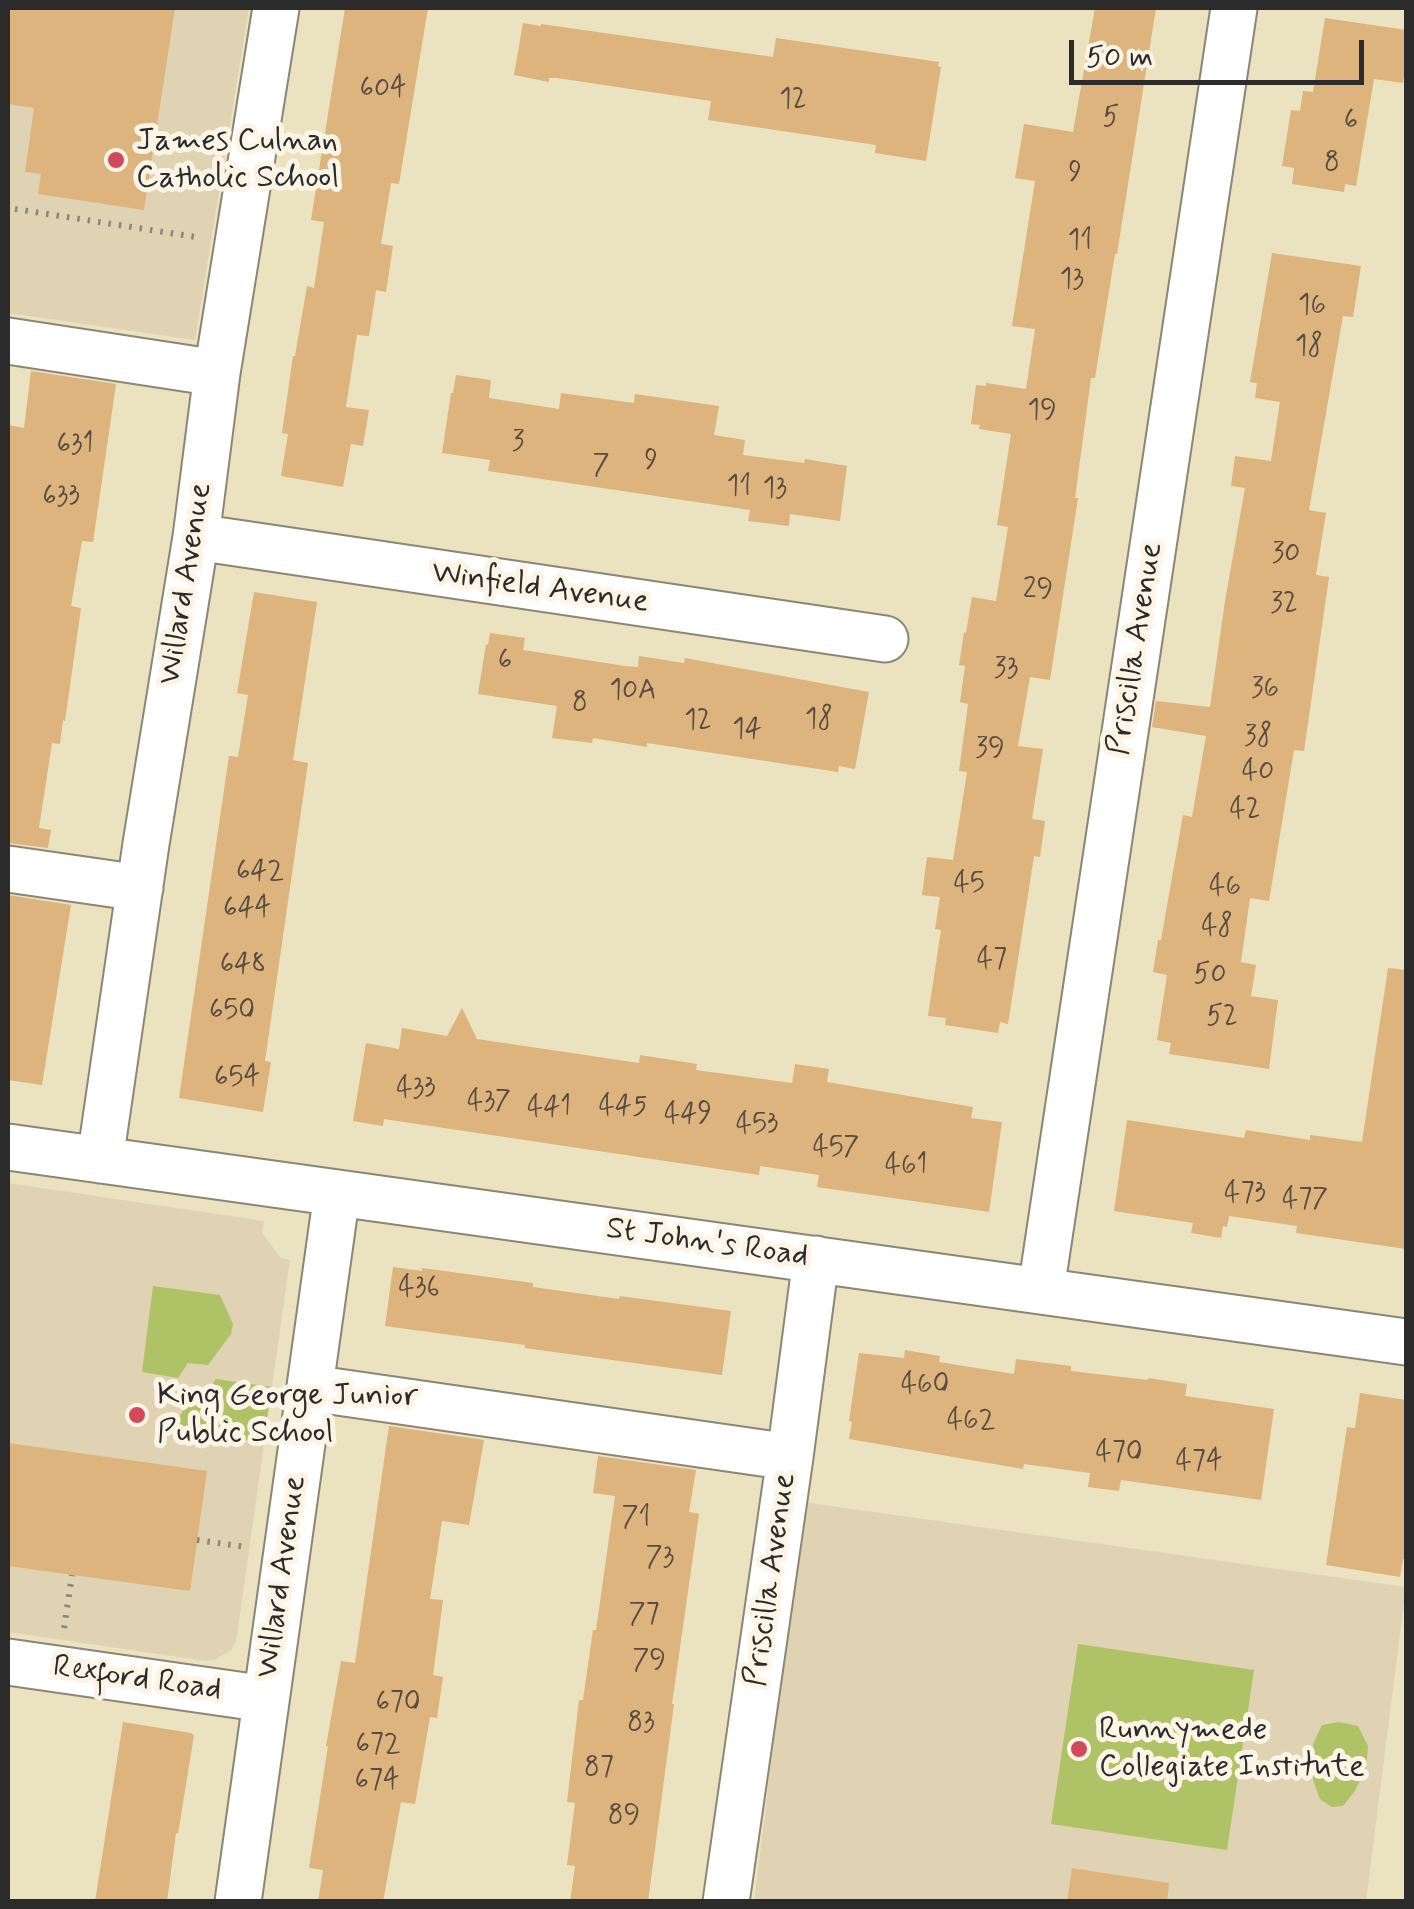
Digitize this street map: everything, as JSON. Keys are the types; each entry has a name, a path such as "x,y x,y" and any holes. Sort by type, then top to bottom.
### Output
{"street":[{"name":"Willard Avenue","path":"100,1160 196,538 217,374 276,8"},
{"name":"Priscilla Avenue","path":"1041,1290 1234,8"},
{"path":"8,342 217,374"},
{"name":"Winfield Avenue","path":"196,538 885,639"},
{"path":"8,869 140,888"},
{"name":"St John's Road","path":"8,1146 1406,1342"},
{"name":"Willard Avenue","path":"238,1902 337,1193"},
{"name":"Priscilla Avenue","path":"726,1902 816,1259"},
{"path":"310,1388 790,1457"},
{"name":"Rexford Road","path":"8,1662 266,1699"}],"path":[{"path":"15,209 208,238"},
{"path":"197,1540 256,1548"},
{"path":"62,1644 72,1575"}],"shaded area":[{"name":"James Culnan Catholic School","path":"8,8 249,8 195,340 8,313"},
{"name":"King George Junior Public School","path":"8,1183 264,1221 262,1233 281,1258 290,1260 236,1642 216,1659 206,1661 8,1632"},
{"name":"Runnymede Collegiate Institute","path":"803,1502 1406,1587 1366,1901 754,1902"}],"green space":[{"path":"153,1286 220,1295 233,1324 231,1334 208,1365 188,1363 178,1378 142,1372"},
{"path":"216,1379 272,1387 263,1443 221,1437 219,1442 175,1437 178,1418 191,1400 201,1401"},
{"path":"1078,1644 1254,1670 1227,1850 1051,1824"},
{"path":"1339,1722 1358,1726 1368,1746 1366,1770 1354,1792 1343,1806 1332,1807 1320,1799 1313,1780 1313,1744 1322,1725"}],"building":[{"path":"8,8 175,8 144,210 38,194 41,174 25,172 34,108 8,104"},
{"path":"345,8 428,8 399,184 391,183 381,244 393,246 386,292 376,290 369,336 357,335 346,407 369,410 363,446 351,444 343,487 281,476 288,434 282,433 293,356 307,286 314,288 324,222 311,220"},
{"path":"1095,8 1156,8 1117,254 1095,378 1091,378 1078,498 1050,680 1030,677 1018,746 1043,749 1032,819 1045,821 1040,857 1034,856 1008,1024 1000,1022 998,1033 945,1025 946,1018 928,1016 941,930 935,929 940,897 922,895 927,857 953,860 967,772 959,771 968,704 960,702 965,666 959,665 964,632 972,597 996,601 1008,527 997,525 1011,434 971,424 976,385 1026,389 1035,329 1012,326 1035,181 1015,178 1024,124 1073,132"},
{"path":"1325,18 1406,30 1403,83 1374,79 1356,186 1345,184 1344,192 1292,184 1294,168 1282,166 1291,110 1300,111 1303,91 1313,92"},
{"path":"523,23 773,57 776,38 939,62 926,161 875,153 876,145 708,120 711,101 514,75"},
{"path":"1272,253 1361,266 1353,317 1343,316 1309,510 1326,513 1316,575 1329,577 1304,751 1294,750 1269,901 1250,898 1241,962 1256,965 1251,996 1278,1000 1269,1069 1169,1054 1171,1043 1157,1040 1167,975 1153,972 1158,940 1183,815 1192,817 1206,736 1152,727 1156,701 1210,707 1245,488 1231,486 1235,456 1271,461 1280,402 1255,398 1257,383 1250,382"},
{"path":"31,371 116,384 93,542 82,541 71,606 81,608 65,721 60,744 52,743 39,828 51,830 48,848 8,843 8,425 24,428"},
{"path":"456,375 491,380 489,398 559,409 561,393 634,403 635,394 719,406 714,435 745,440 743,455 847,466 840,521 790,514 789,526 748,521 750,510 488,471 490,460 442,453"},
{"path":"254,592 317,602 293,760 308,763 265,1061 271,1062 263,1112 179,1098 229,756 238,757 248,695 237,693"},
{"path":"490,633 525,638 523,650 625,666 638,667 639,656 684,663 685,658 869,692 855,769 839,766 838,772 647,743 647,747 593,738 592,743 552,738 557,706 478,694"},
{"path":"8,895 71,905 42,1085 8,1080"},
{"path":"1388,968 1406,970 1406,1249 1296,1233 1297,1226 1229,1216 1221,1238 1191,1233 1193,1223 1114,1211 1127,1120 1244,1138 1246,1130 1310,1140 1310,1135 1362,1142"},
{"path":"462,1008 477,1039 639,1063 640,1055 697,1064 696,1070 792,1083 795,1064 829,1069 827,1082 973,1107 971,1118 1002,1122 989,1212 817,1187 819,1175 760,1166 759,1175 384,1119 383,1126 353,1121 366,1043 399,1049 402,1028 447,1036"},
{"path":"393,1267 731,1311 722,1375 385,1326"},
{"path":"905,1350 940,1356 939,1362 1014,1374 1016,1359 1071,1366 1071,1371 1187,1384 1185,1396 1274,1409 1261,1500 1121,1480 1119,1491 1088,1487 1090,1473 1024,1464 1023,1469 849,1439 859,1353 904,1358"},
{"path":"1360,1393 1406,1400 1406,1559 1400,1577 1326,1565 1347,1427 1355,1428"},
{"path":"389,1426 484,1440 469,1525 442,1521 430,1599 443,1600 433,1675 443,1677 437,1718 430,1717 415,1804 401,1802 383,1902 318,1902 323,1870 309,1868 326,1746 341,1661 355,1663"},
{"path":"8,1443 207,1471 190,1591 8,1566"},
{"path":"598,1456 696,1470 689,1512 699,1514 648,1902 570,1902 575,1866 567,1865 575,1803 567,1802 579,1700 583,1700 596,1630 615,1496 593,1493"},
{"path":"123,1722 194,1735 167,1902 95,1902"},
{"path":"1072,1868 1169,1883 1167,1902 1067,1902"}],"place":[{"name":"James Culnan Catholic School","path":"116,160"},
{"name":"King George Junior Public School","path":"137,1415"},
{"name":"Runnymede Collegiate Institute","path":"1079,1749"}]}
